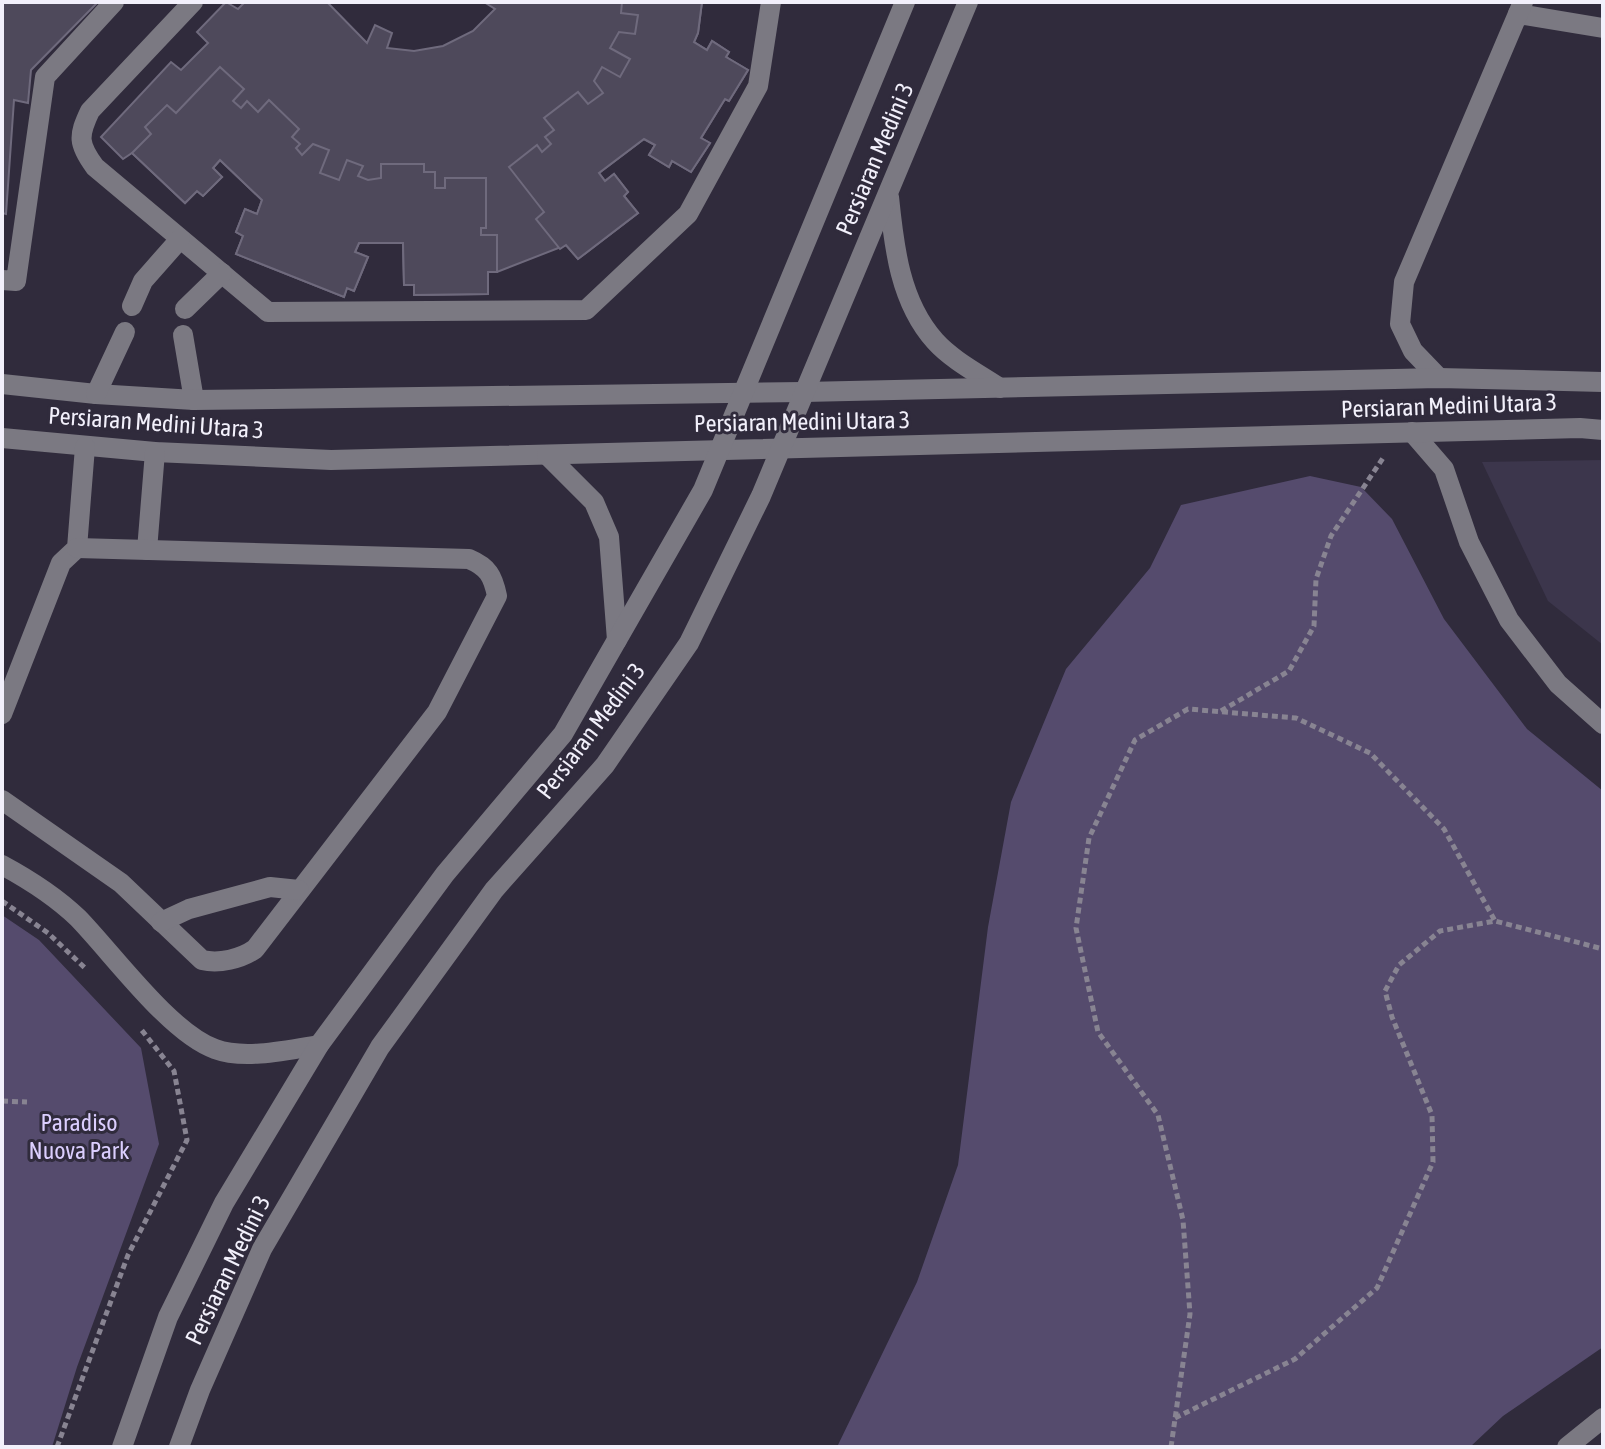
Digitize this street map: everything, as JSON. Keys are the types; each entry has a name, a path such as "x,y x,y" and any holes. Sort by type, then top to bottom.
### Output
{"street":[{"path":"2,280 16,281 45,77 114,2"},
{"path":"193,2 90,111 81,129 82,150 95,167 268,312 586,310 688,214 758,86 771,2"},
{"name":"Persiaran Medini 3","path":"122,1447 168,1317 224,1203 319,1045 445,874 563,734 703,490 905,2"},
{"name":"Persiaran Medini 3","path":"179,1447 200,1390 262,1249 380,1047 494,890 605,765 689,643 761,496 968,2"},
{"path":"1439,378 1413,351 1400,324 1404,282 1520,8 1603,28"},
{"path":"888,193 895,254 918,316 936,342 1000,388"},
{"path":"132,306 143,281 180,239"},
{"path":"185,309 222,273"},
{"path":"96,394 125,332"},
{"path":"183,335 194,400"},
{"name":"Persiaran Medini Utara 3","path":"2,384 194,400 804,392 1439,378 1603,382"},
{"name":"Persiaran Medini Utara 3","path":"2,438 155,452 331,460 1580,428 1603,430"},
{"path":"1406,433 1444,469 1469,542 1509,620 1558,684 1603,724"},
{"path":"2,714 61,563 77,548 85,447"},
{"path":"147,550 155,452"},
{"path":"547,455 594,502 609,537 617,640"},
{"path":"2,800 121,883 202,960 212,962 247,955 255,949 437,712 497,596 493,578 484,565 469,559 77,548"},
{"path":"2,865 28,879 75,915 180,1029 216,1050 263,1054 319,1045"},
{"path":"161,922 189,909 270,887 299,890"},
{"path":"1567,1447 1603,1418"}],"path":[{"path":"1221,711 1289,671 1314,626 1316,579 1331,536 1406,433"},
{"path":"1171,1447 1190,1314 1183,1220 1158,1115 1098,1032 1076,928 1089,838 1135,740 1188,709 1296,718 1370,753 1444,829 1495,921"},
{"path":"2,901 48,933 93,975"},
{"path":"1175,1418 1295,1359 1377,1288 1433,1162 1432,1115 1392,1017 1385,991 1399,965 1440,931 1495,921 1603,949"},
{"path":"57,1447 128,1255 187,1140 174,1071 135,1022"},
{"path":"2,1101 27,1102"}],"shaded area":[{"path":"1603,460 1603,645 1548,601 1482,462"}],"green space":[{"path":"1310,476 1361,487 1392,519 1444,619 1527,729 1603,791 1603,1347 1503,1416 1470,1447 837,1447 917,1282 958,1165 988,927 1011,802 1066,669 1150,568 1181,505"},
{"name":"Paradiso Nuova Park","path":"2,915 39,940 141,1048 159,1144 77,1367 52,1447 2,1447"}],"building":[{"path":"2,2 98,2 31,70 28,103 14,100 6,214 2,213"},
{"path":"226,2 238,9 245,2 327,2 367,43 375,25 392,33 387,48 414,51 443,46 473,31 495,9 484,2 702,2 694,42 707,50 712,41 729,52 726,57 748,70 729,101 725,99 701,138 710,143 691,172 672,161 669,167 649,155 655,145 644,139 599,173 605,181 614,174 628,192 624,196 638,213 578,259 566,245 497,272 488,272 488,294 414,295 414,285 404,285 403,243 359,243 355,252 368,257 354,291 347,288 344,297 236,254 243,236 236,232 245,209 257,214 262,200 220,160 213,168 222,177 203,196 197,191 185,203 132,153 123,159 101,137 171,62 181,70 208,43 197,32"},
{"path":"622,2 702,2 694,42 707,50 712,41 729,52 726,57 748,70 729,101 725,99 701,138 710,143 691,172 672,161 669,167 649,155 655,145 644,139 599,173 605,181 614,174 628,192 624,196 638,213 578,259 566,245 560,249 536,219 544,212 509,167 537,145 542,152 551,144 545,137 554,130 544,118 578,92 588,104 603,93 594,81 602,67 620,77 630,59 610,48 619,32 635,34 638,15 621,13"},
{"path":"220,67 244,89 233,101 241,108 247,101 258,112 269,100 299,129 292,137 300,144 296,148 302,155 313,144 329,150 320,173 339,180 347,160 363,166 358,176 368,180 381,178 381,164 424,164 424,172 435,172 435,188 445,188 445,178 486,178 486,228 481,228 481,235 497,235 497,272 488,272 488,294 414,295 414,285 404,285 403,243 359,243 355,252 368,257 354,291 347,288 344,297 236,254 243,236 236,232 245,209 257,214 262,200 220,160 213,168 222,177 203,196 197,191 185,203 132,153 151,134 145,127 167,105 176,113"}]}
